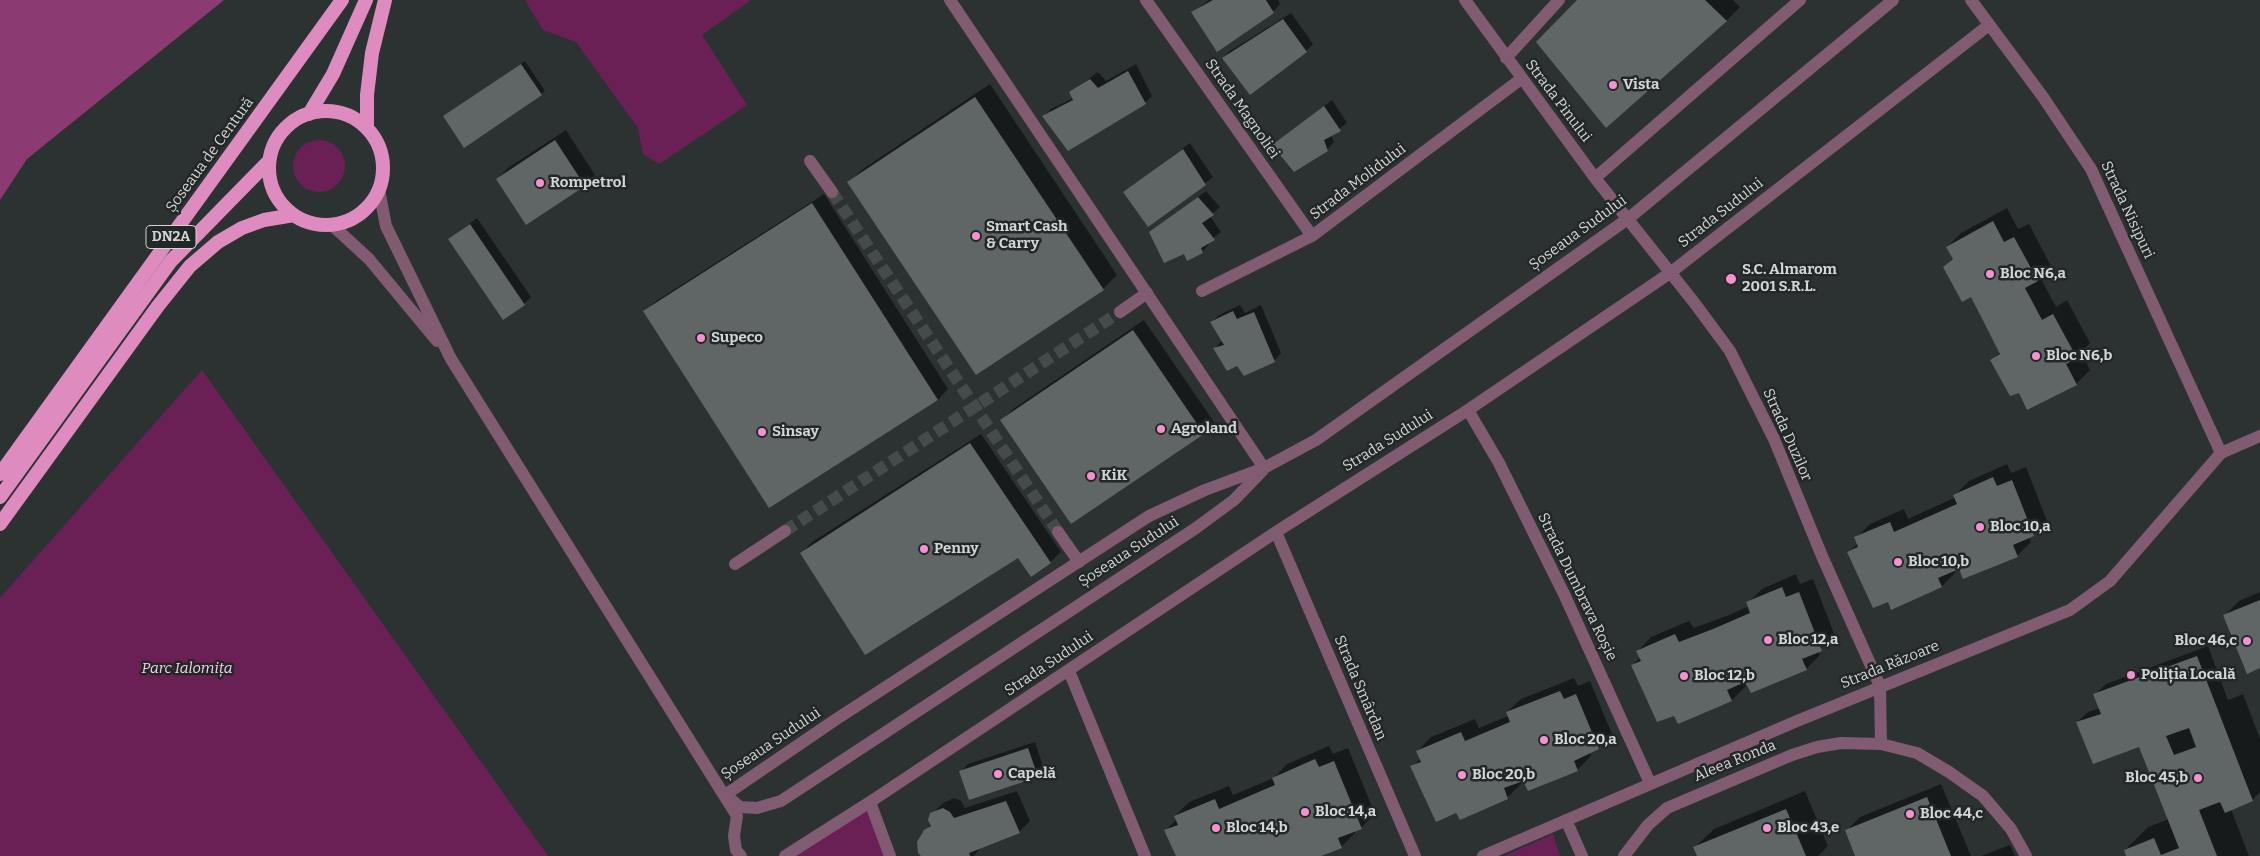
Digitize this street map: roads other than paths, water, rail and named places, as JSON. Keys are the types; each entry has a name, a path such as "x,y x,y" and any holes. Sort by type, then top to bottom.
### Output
{"highway":[{"name":"Șoseaua de Centură","path":"0,474 342,0"},
{"path":"309,114 333,74 366,0"},
{"path":"367,128 367,96 372,53 385,0"},
{"path":"340,113 367,128 379,147 382,157 382,179 379,190 369,205 355,217 332,225 313,224 294,215 279,201 269,177 269,161 272,150 282,131 299,118 309,114 340,113"},
{"path":"0,497 171,260 269,161"},
{"path":"0,524 158,306 190,266 218,242 242,228 264,220 294,215"}],"street":[{"path":"950,0 1264,468"},
{"name":"Strada Magnoliei","path":"1146,0 1312,236"},
{"name":"Strada Pinului","path":"1465,0 1595,178 1629,218"},
{"path":"1506,58 1559,0"},
{"path":"1595,178 1800,0"},
{"name":"Șoseaua Sudului","path":"1264,468 1234,500 1196,528 781,802 757,808 740,807 725,795 835,720 1149,516 1205,490 1264,468 1316,440 1629,218 1893,0"},
{"name":"Strada Nisipuri","path":"1971,0 2043,97 2091,169 2221,453"},
{"name":"Strada Sudului","path":"785,856 870,802 1276,532 1468,410 1670,273 1989,25"},
{"name":"Strada Molidului","path":"1202,290 1312,236 1521,79"},
{"path":"810,161 832,192"},
{"path":"379,190 386,226 451,359 738,816 734,836 736,850 741,856"},
{"name":"Strada Duzilor","path":"1629,218 1730,351 1774,439 1822,556 1880,686"},
{"path":"332,225 382,274 451,359"},
{"path":"1120,312 1147,294"},
{"name":"Strada Dumbrava Roșie","path":"1468,410 1499,463 1564,594 1650,783"},
{"name":"Strada Răzoare","path":"1483,856 1880,686 2070,610 2110,580 2221,453 2260,436"},
{"path":"734,564 785,531"},
{"path":"1058,532 1079,562"},
{"name":"Strada Smârdan","path":"1276,532 1415,856"},
{"path":"1069,670 1145,856"},
{"path":"1880,686 1881,744"},
{"name":"Aleea Ronda","path":"1624,856 1648,825 1667,808 1692,796 1817,747 1841,743 1881,744 1917,753 1950,772 1983,796 2011,829 2026,856"},
{"path":"870,802 890,856"},
{"path":"1566,820 1582,856"}],"tunnel":[{"path":"832,192 1058,532"},
{"path":"785,531 1120,312"}],"place":[{"name":"Vista","path":"1613,85"},
{"name":"Rompetrol","path":"540,183"},
{"name":"Smart Cash & Carry","path":"976,236"},
{"name":"Bloc N6,a","path":"1990,274"},
{"name":"S.C. Almarom 2001 S.R.L.","path":"1731,279"},
{"name":"Supeco","path":"701,338"},
{"name":"Bloc N6,b","path":"2036,356"},
{"name":"Agroland","path":"1161,429"},
{"name":"Sinsay","path":"762,432"},
{"name":"KiK","path":"1091,476"},
{"name":"Bloc 10,a","path":"1980,527"},
{"name":"Penny","path":"924,549"},
{"name":"Bloc 10,b","path":"1898,562"},
{"name":"Bloc 12,a","path":"1768,640"},
{"name":"Bloc 46,c","path":"2247,641"},
{"name":"Poliția Locală","path":"2131,675"},
{"name":"Bloc 12,b","path":"1684,676"},
{"name":"Bloc 20,a","path":"1544,740"},
{"name":"Capelă","path":"998,774"},
{"name":"Bloc 20,b","path":"1462,775"},
{"name":"Bloc 45,b","path":"2198,778"},
{"name":"Bloc 14,a","path":"1305,812"},
{"name":"Bloc 44,c","path":"1910,814"},
{"name":"Bloc 14,b","path":"1216,828"},
{"name":"Bloc 43,e","path":"1767,828"}],"park label":[{"name":"Parc Ialomița","path":"187,669"}]}
